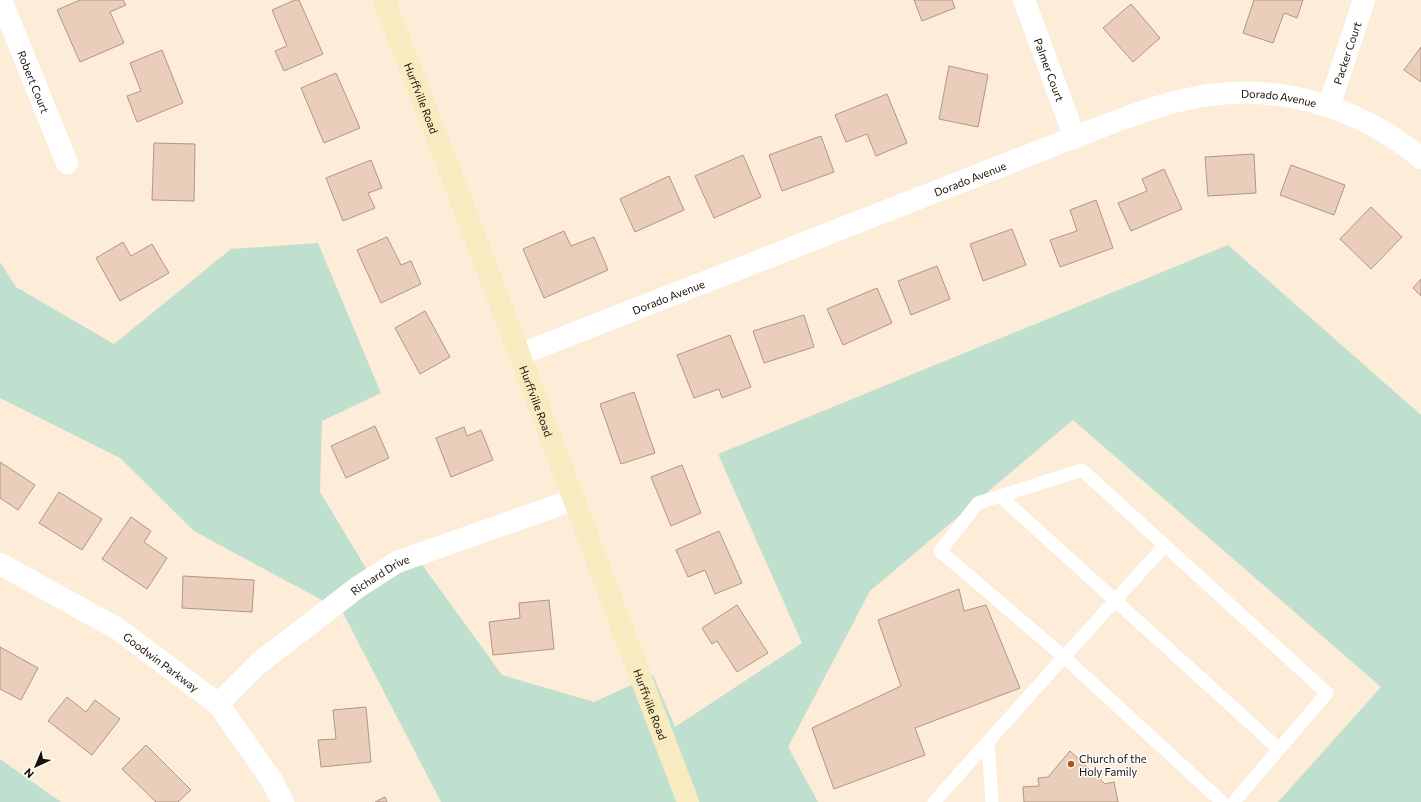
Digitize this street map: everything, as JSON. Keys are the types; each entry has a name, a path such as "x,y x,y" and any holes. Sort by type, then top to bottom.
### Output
{"street":[{"name":"Robert Court","path":"1,0 67,164"},
{"name":"Hurffville Road","path":"384,0 521,354 573,500 688,802"},
{"name":"Palmer Court","path":"1024,0 1075,138"},
{"name":"Packer Court","path":"1329,106 1364,0"},
{"name":"Dorado Avenue","path":"521,354 1075,138 1164,105 1217,94 1264,93 1306,99 1355,116 1391,136 1421,158"},
{"name":"Richard Drive","path":"218,704 259,663 358,587 397,562 573,500"},
{"name":"Goodwin Parkway","path":"0,564 118,629 218,704 271,779 283,802"}],"lane":[{"path":"1222,802 1064,657 940,551 978,503 1082,470 1327,693 1234,802"},
{"path":"1000,496 1279,749"},
{"path":"934,802 1165,545"},
{"path":"988,742 992,802"}],"green space":[{"path":"318,243 381,393 322,421 320,492 372,578 415,555 502,675 594,702 653,675 675,727 802,643 718,454 1228,245 1421,415 1421,802 1278,802 1381,687 1073,420 870,591 788,747 818,802 441,802 342,611 194,531 120,458 0,398 0,262 16,287 114,344 231,249"},
{"path":"0,759 61,802 0,802"}],"building":[{"path":"80,0 123,0 126,5 110,12 124,43 80,62 57,10"},
{"path":"295,0 299,0 323,54 284,71 275,51 287,46 272,10"},
{"path":"914,0 952,0 955,8 922,21"},
{"path":"1254,0 1303,0 1297,18 1284,13 1273,43 1243,33"},
{"path":"1131,4 1160,38 1133,62 1103,28"},
{"path":"1421,47 1421,82 1404,70"},
{"path":"162,50 183,103 137,122 127,96 141,91 130,63"},
{"path":"949,66 988,75 978,127 939,119"},
{"path":"336,73 360,128 324,143 301,88"},
{"path":"887,94 907,143 876,156 867,134 846,142 835,115"},
{"path":"821,136 834,172 782,191 769,155"},
{"path":"154,143 195,144 194,201 152,200"},
{"path":"1254,154 1256,193 1208,196 1205,157"},
{"path":"743,155 761,197 714,218 695,176"},
{"path":"371,160 382,188 368,193 375,208 343,221 326,178"},
{"path":"1291,165 1345,185 1334,215 1280,195"},
{"path":"1164,169 1182,209 1131,231 1118,203 1147,191 1142,179"},
{"path":"669,176 684,210 635,232 620,199"},
{"path":"1096,200 1113,248 1060,267 1050,240 1077,231 1070,210"},
{"path":"1371,207 1402,237 1371,269 1340,239"},
{"path":"1012,229 1026,265 983,281 970,244"},
{"path":"564,231 571,246 594,237 608,270 544,298 523,249"},
{"path":"387,237 401,265 411,261 421,284 381,303 357,250"},
{"path":"123,242 131,256 152,244 169,273 120,301 96,258"},
{"path":"937,266 950,299 911,315 898,281"},
{"path":"1421,279 1421,296 1413,288"},
{"path":"877,288 892,323 843,345 827,309"},
{"path":"425,311 450,357 420,374 395,328"},
{"path":"804,315 814,347 764,363 753,331"},
{"path":"730,335 751,387 722,398 719,389 694,398 677,355"},
{"path":"634,392 655,453 621,464 600,404"},
{"path":"375,426 389,458 346,478 331,446"},
{"path":"464,427 467,436 481,430 493,460 451,477 436,438"},
{"path":"0,462 35,485 18,510 0,498"},
{"path":"682,465 701,513 671,526 651,477"},
{"path":"59,492 102,519 82,550 39,523"},
{"path":"131,517 151,531 144,542 167,558 147,589 102,559"},
{"path":"719,531 742,583 715,594 705,570 688,577 676,550"},
{"path":"183,576 254,580 252,612 182,608"},
{"path":"959,589 964,611 986,605 1020,688 915,728 925,755 834,789 812,728 901,686 878,620"},
{"path":"549,600 554,649 493,655 489,622 520,618 519,603"},
{"path":"737,605 768,653 737,672 717,641 712,644 702,628"},
{"path":"0,647 38,668 21,700 0,689"},
{"path":"67,697 86,712 95,700 120,719 92,755 48,721"},
{"path":"366,707 371,762 321,767 318,740 336,739 333,710"},
{"path":"146,745 191,790 178,802 156,802 122,769"},
{"name":"Church of the Holy Family","path":"1070,751 1105,784 1114,782 1118,802 1024,802 1023,787 1039,786 1038,778 1048,777"},
{"path":"385,797 387,802 375,802"}],"place":[{"name":"Church of the Holy Family","path":"1071,764"}]}
